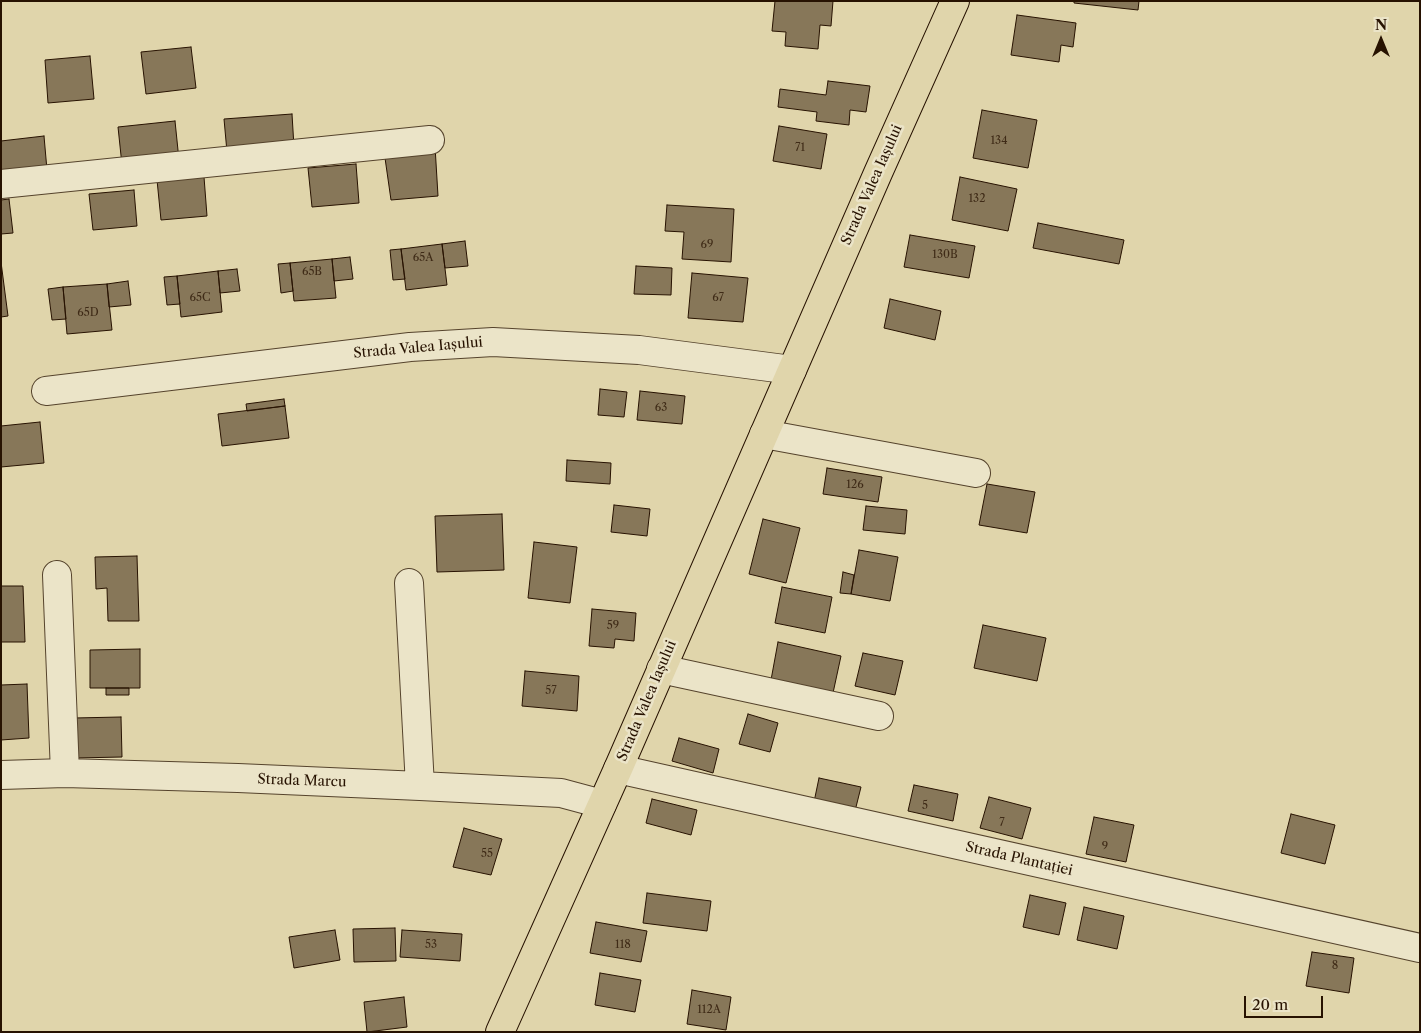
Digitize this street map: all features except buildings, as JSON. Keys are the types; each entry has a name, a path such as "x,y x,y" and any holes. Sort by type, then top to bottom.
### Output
{"main road":[{"name":"Strada Valea Iașului","path":"500,1032 618,769 955,1"}],"street":[{"path":"1,184 430,140"},
{"name":"Strada Valea Iașului","path":"46,391 410,347 493,342 639,350 722,359 792,370"},
{"path":"764,434 976,473"},
{"path":"57,576 65,773"},
{"path":"410,583 420,786"},
{"path":"661,669 879,716"},
{"name":"Strada Plantației","path":"618,769 1420,948"},
{"name":"Strada Marcu","path":"1,775 65,773 420,786 561,793 602,804"}]}
